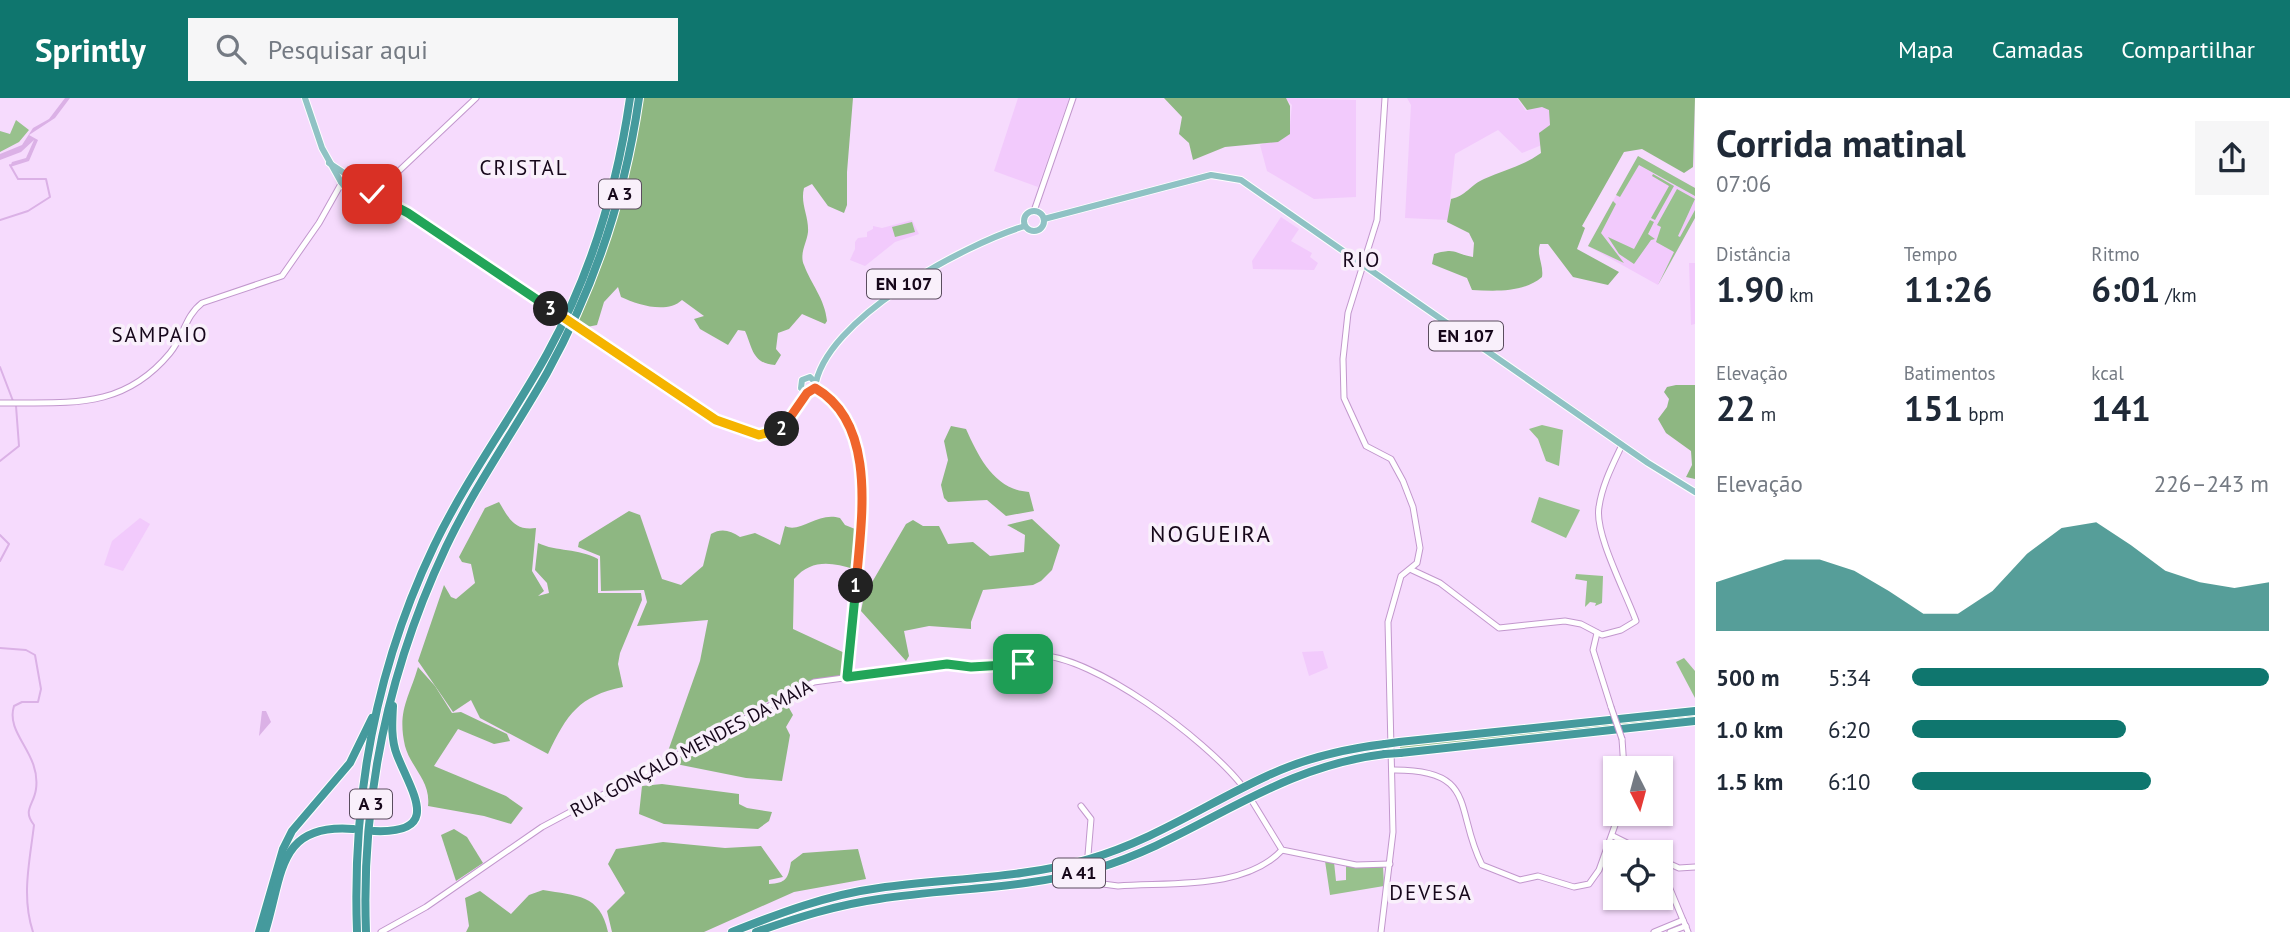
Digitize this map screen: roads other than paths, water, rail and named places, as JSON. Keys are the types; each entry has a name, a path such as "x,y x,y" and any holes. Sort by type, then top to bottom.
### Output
{"highway":[{"name":"A 3","path":"357,932 359,822 377,702 398,631 435,545 545,357 583,278 611,196 630,98"},
{"name":"A 3","path":"366,932 370,810 378,752 396,678 445,549 478,487 551,365 589,287 618,205 639,98"},
{"path":"374,831 397,832 414,821 418,813 414,788 397,754 393,739 396,678"},
{"path":"259,932 282,849 292,831 349,763 377,702"},
{"name":"A 41","path":"732,932 800,906 853,892 1036,870 1092,858 1135,842 1293,765 1343,750 1695,711"},
{"name":"A 41","path":"756,932 856,902 1033,881 1086,871 1142,851 1290,777 1334,763 1385,754 1695,722"},
{"path":"265,932 287,855 295,843 320,829 353,829"}],"main road":[{"name":"EN 107","path":"305,98 329,163 345,181 374,193 716,420 752,434 766,435 783,428 815,385 848,331 905,284 1025,226"},
{"name":"EN 107","path":"1044,219 1220,175 1247,183 1695,492"},
{"path":"345,181 353,186 350,190"},
{"name":"EN 107","path":"350,190 374,193"},
{"path":"1034,211 1044,219 1043,226 1038,230 1025,226 1025,217 1034,211"},
{"name":"EN 107","path":"807,393 801,388 802,380 810,377 815,385"}],"street":[{"path":"374,193 476,98"},
{"path":"1034,211 1073,98"},
{"path":"1381,932 1390,864 1392,770 1388,622 1401,576 1412,569 1419,557 1420,548 1413,507 1403,481 1391,459 1366,446 1344,398 1347,319 1377,220 1385,98"},
{"path":"0,403 95,402 134,385 157,367 173,349 190,312 202,303 282,276 345,181"},
{"path":"374,193 383,186"},
{"path":"332,203 350,190"},
{"path":"815,385 845,418 864,483 847,677"},
{"path":"1412,569 1440,583 1499,628 1514,629 1565,621 1581,624 1597,634 1613,633 1636,621 1600,536 1598,518 1601,497 1622,444"},
{"path":"1597,634 1592,650 1622,739 1624,756"},
{"name":"RUA GONÇALO MENDES DA MAIA","path":"380,932 426,907 542,827 652,766 806,686 847,677 947,664 1013,667 1020,666 1032,656 1058,659 1112,681 1221,760 1240,783"},
{"path":"1392,770 1426,772 1456,789 1466,811 1480,862 1520,880 1538,876 1574,887 1586,886 1600,870 1616,826"},
{"path":"1252,801 1282,850 1356,865 1390,864"},
{"path":"1081,806 1091,819 1088,855"},
{"path":"1613,836 1621,840"},
{"path":"1094,876 1103,884 1118,886 1228,878 1254,872 1282,850"},
{"path":"1673,866 1695,867"},
{"path":"1673,895 1686,926"},
{"path":"1654,932 1686,926"},
{"path":"1670,932 1686,926"}],"waterway":[{"path":"0,220 28,211 50,197 46,179 18,179 10,165"},
{"path":"0,367 13,401"},
{"path":"0,461 19,446 16,406"},
{"path":"0,535 9,544 0,561"},
{"path":"0,648 26,650 35,655 41,689 38,702 22,702 14,706 13,716 14,726 29,754 36,776 35,795 29,811 34,825 27,892 33,932"}],"district":[{"name":"CRISTAL","path":"524,168"},
{"name":"RIO","path":"1362,260"},
{"name":"SAMPAIO","path":"160,335"},
{"name":"NOGUEIRA","path":"1211,534"},
{"name":"DEVESA","path":"1431,893"}]}
